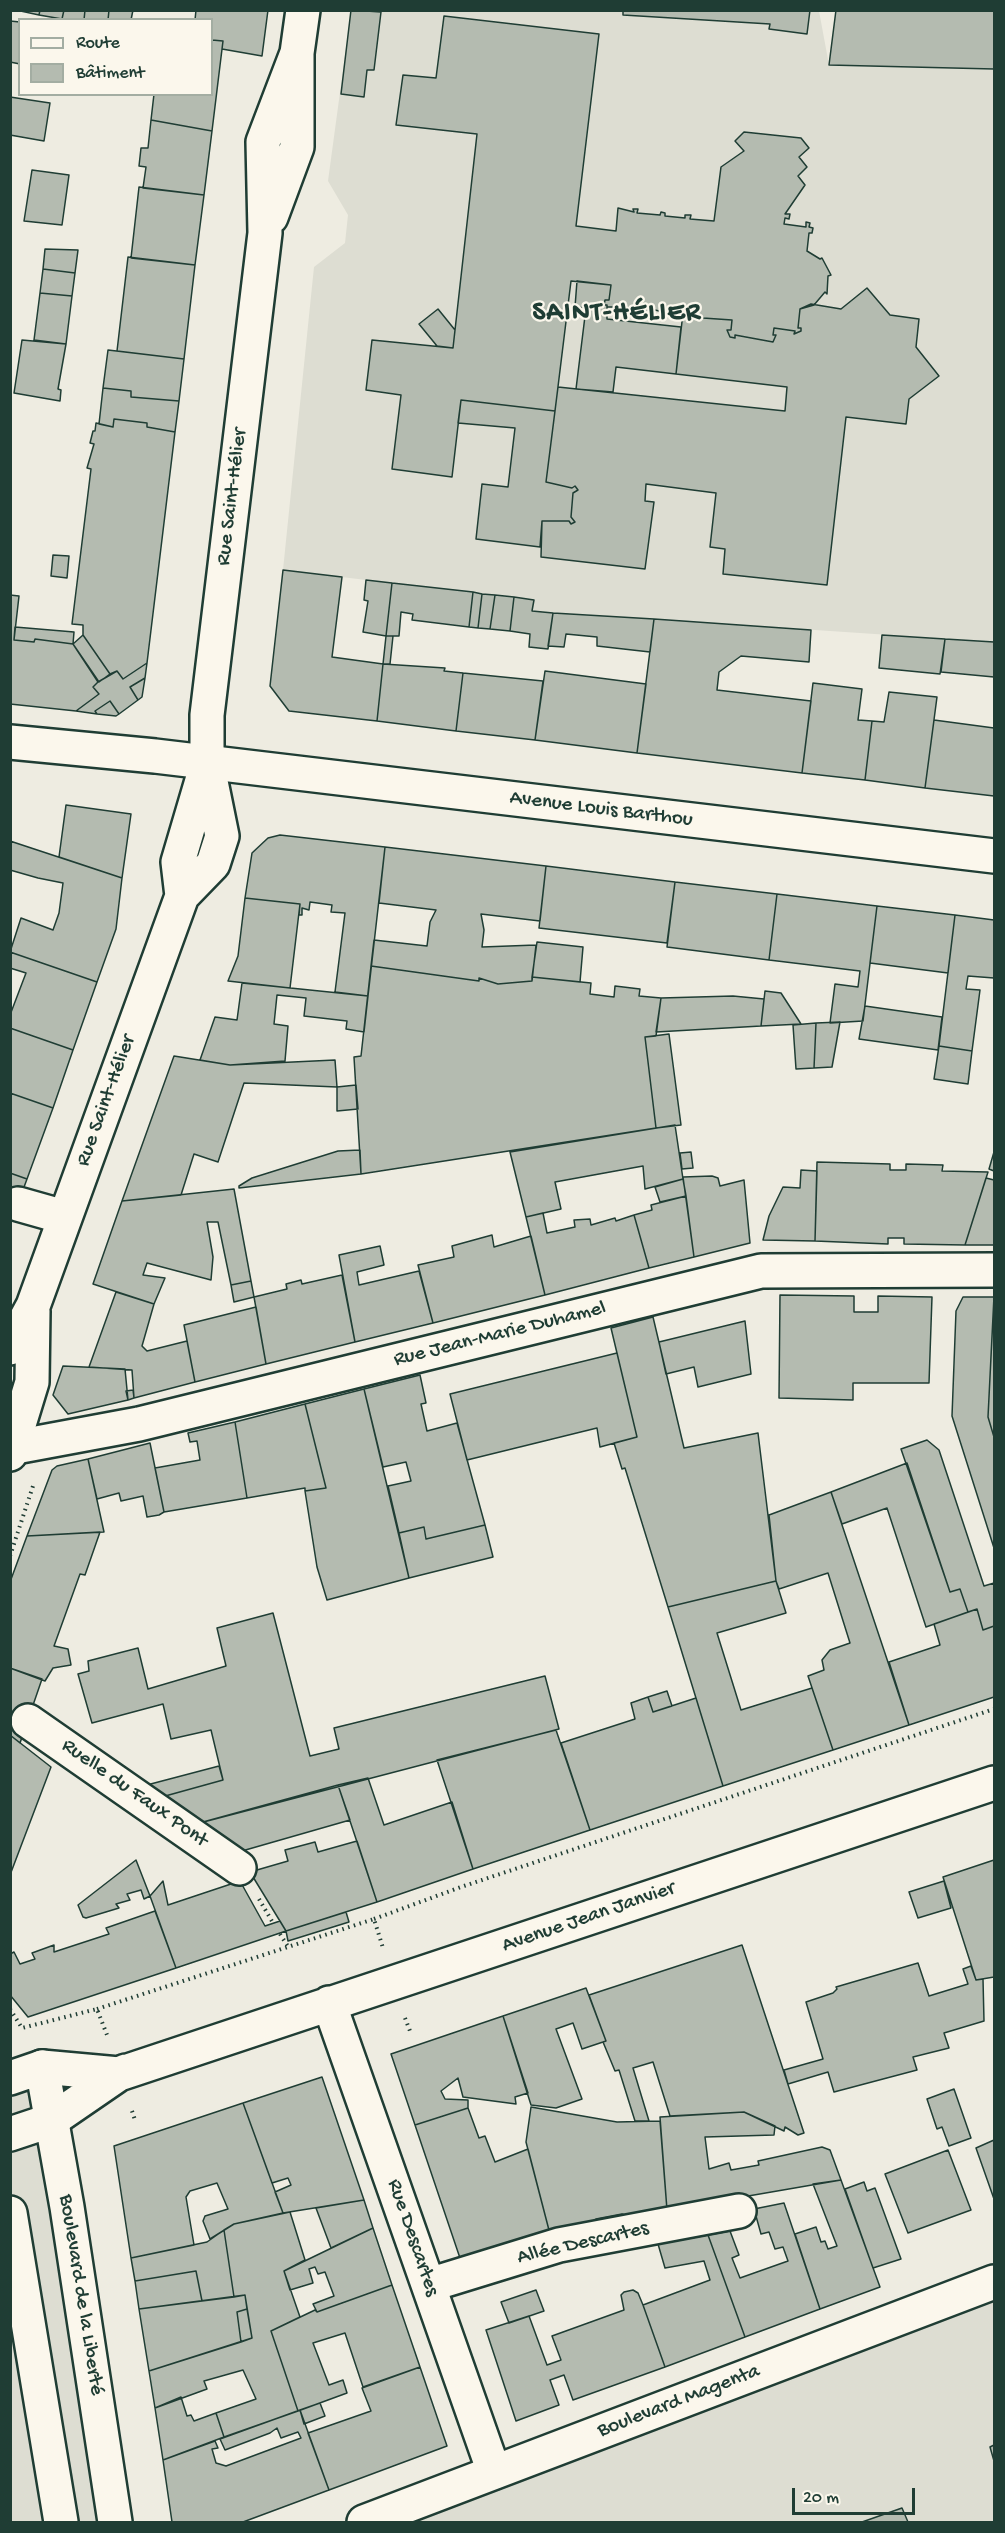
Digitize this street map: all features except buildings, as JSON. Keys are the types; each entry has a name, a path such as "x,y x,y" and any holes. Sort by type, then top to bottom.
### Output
{"street":[{"name":"Rue Saint-Hélier","path":"10,1348 33,1306 182,896 213,864 222,836 207,762 209,695 265,233 297,147 297,53 303,10"},
{"name":"Avenue Louis Barthou","path":"10,742 207,762 994,856"},
{"path":"18,1204 64,1217"},
{"name":"Rue Jean-Marie Duhamel","path":"11,1450 139,1425 761,1271 994,1270"},
{"name":"Rue Saint-Hélier","path":"11,1450 32,1383 33,1306"},
{"name":"Ruelle du Faux Pont","path":"28,1721 239,1868"},
{"name":"Avenue Jean Janvier","path":"10,2134 52,2120 119,2074 994,1783"},
{"name":"Rue Descartes","path":"329,2003 494,2472"},
{"name":"Avenue Jean Janvier","path":"10,2078 42,2067 119,2074"},
{"name":"Boulevard de la Liberté","path":"42,2067 115,2523"},
{"name":"Allée Descartes","path":"429,2285 560,2245 739,2211"},
{"path":"10,2213 61,2523"},
{"name":"Boulevard Magenta","path":"364,2523 994,2282"}],"path":[{"path":"10,1551 10,1556"},
{"path":"97,2009 289,1948 461,1887 994,1709"},
{"path":"374,1919 410,2031"},
{"path":"280,1934 289,1948"},
{"path":"10,2010 22,2028"}],"shaded area":[{"path":"351,11 819,11 829,65 994,69 994,642 532,611 533,600 283,570 314,267 345,243 348,215 328,181"},
{"path":"31,2087 100,2522 11,2522 10,2094"},
{"path":"994,2300 994,2522 401,2522 984,2304"}],"district":[{"name":"SAINT-HÉLIER","path":"617,315"}]}
